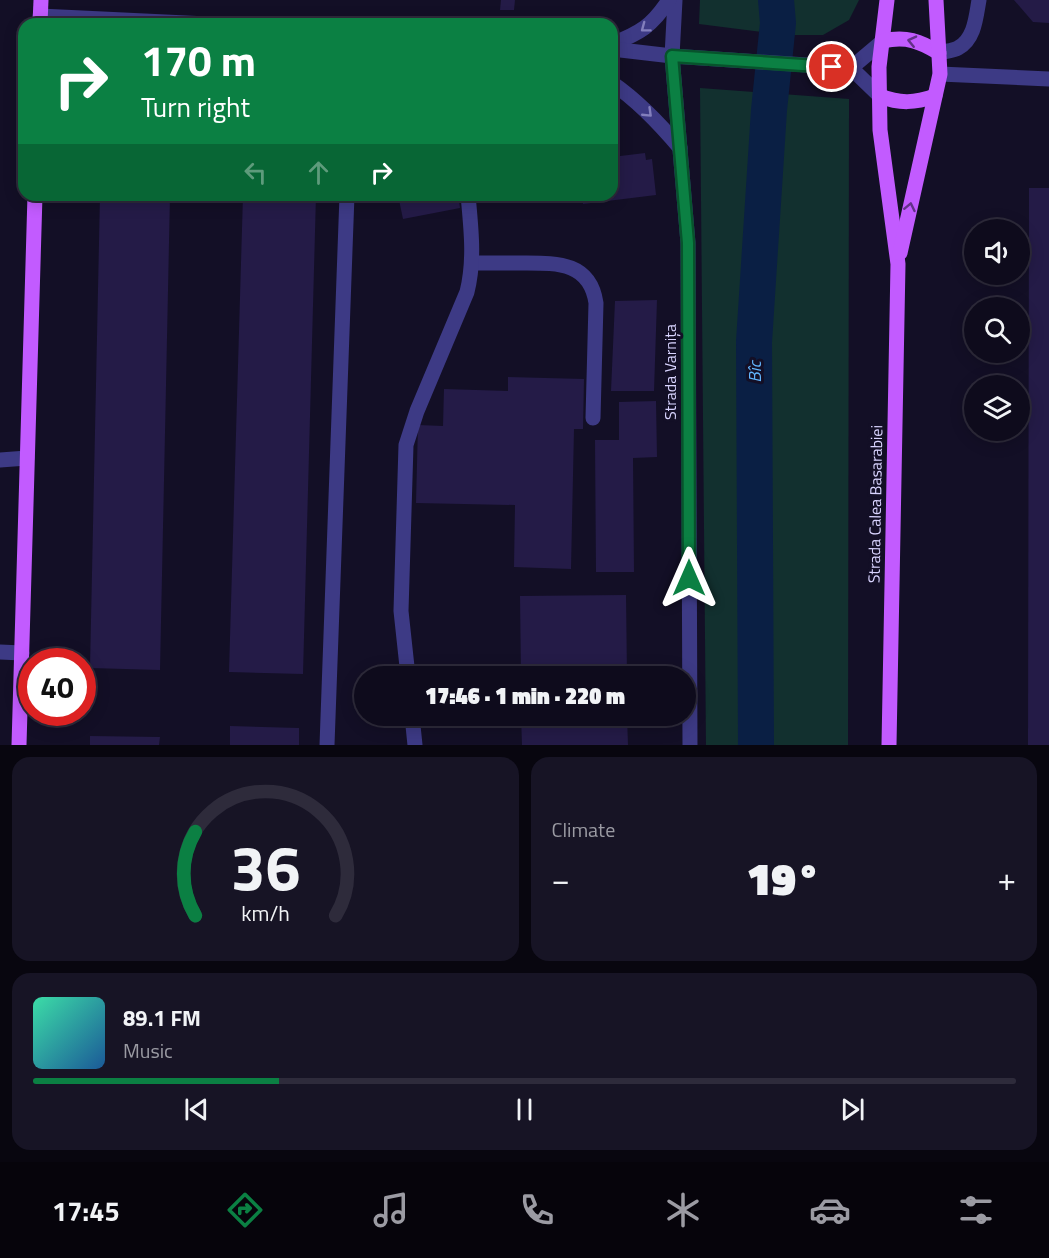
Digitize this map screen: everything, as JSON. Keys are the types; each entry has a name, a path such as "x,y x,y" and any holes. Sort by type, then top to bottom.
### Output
{"main road":[{"name":"Strada Calea Basarabiei","path":"887,0 879,67 880,130 898,264 889,745"},
{"name":"Strada Calea Basarabiei","path":"898,264 940,74 936,0"},
{"path":"883,41 909,38 939,53"},
{"path":"880,96 906,103 935,96"},
{"path":"22,648 35,201"},
{"path":"19,745 20,726"}],"street":[{"path":"618,42 651,25 669,0"},
{"name":"Strada Varnița","path":"675,0 672,56 688,243 690,745"},
{"path":"939,53 959,48 969,37 975,24 979,0"},
{"path":"40,13 116,18"},
{"path":"851,68 883,41"},
{"path":"618,50 672,56 851,68 880,96"},
{"path":"940,74 1046,76"},
{"path":"618,88 642,107 680,148"},
{"path":"327,745 347,201"},
{"path":"407,666 401,611 406,446 417,411 467,292 472,263 468,201"},
{"path":"472,263 556,264 575,269 589,282 596,303 593,418"},
{"path":"0,460 27,458"},
{"path":"0,652 18,652"},
{"path":"413,726 415,745"}],"green space":[{"path":"700,0 859,0 849,20 823,35 787,35 699,24"},
{"path":"700,88 849,99 848,745 706,745"}],"building":[{"path":"501,0 515,0 514,10 500,10"},
{"path":"1014,0 1049,0 1049,23 1033,22"},
{"path":"645,153 646,160 652,159 656,195 618,200 618,156"},
{"path":"1029,188 1049,188 1049,745 1028,745"},
{"path":"100,201 170,201 160,670 96,668 96,648 90,648"},
{"path":"243,201 316,201 303,674 229,672"},
{"path":"399,201 459,201 460,208 403,219"},
{"path":"583,201 607,201 583,204"},
{"path":"657,300 654,391 611,391 615,301"},
{"path":"508,377 584,379 583,429 574,429 571,569 514,567 515,505 416,503 418,425 443,426 444,389 508,391"},
{"path":"656,401 657,457 633,458 634,572 596,572 595,440 619,440 619,402"},
{"path":"626,595 627,666 521,666 520,596"},
{"path":"230,726 299,728 299,745 230,745"},
{"path":"521,726 627,726 628,745 522,745"},
{"path":"90,736 160,737 159,745 90,745"}],"waterway":[{"name":"Bîc","path":"756,745 754,342 769,110 778,23 776,0"}],"route":[{"path":"689,578 688,243 672,56 832,67"}]}
